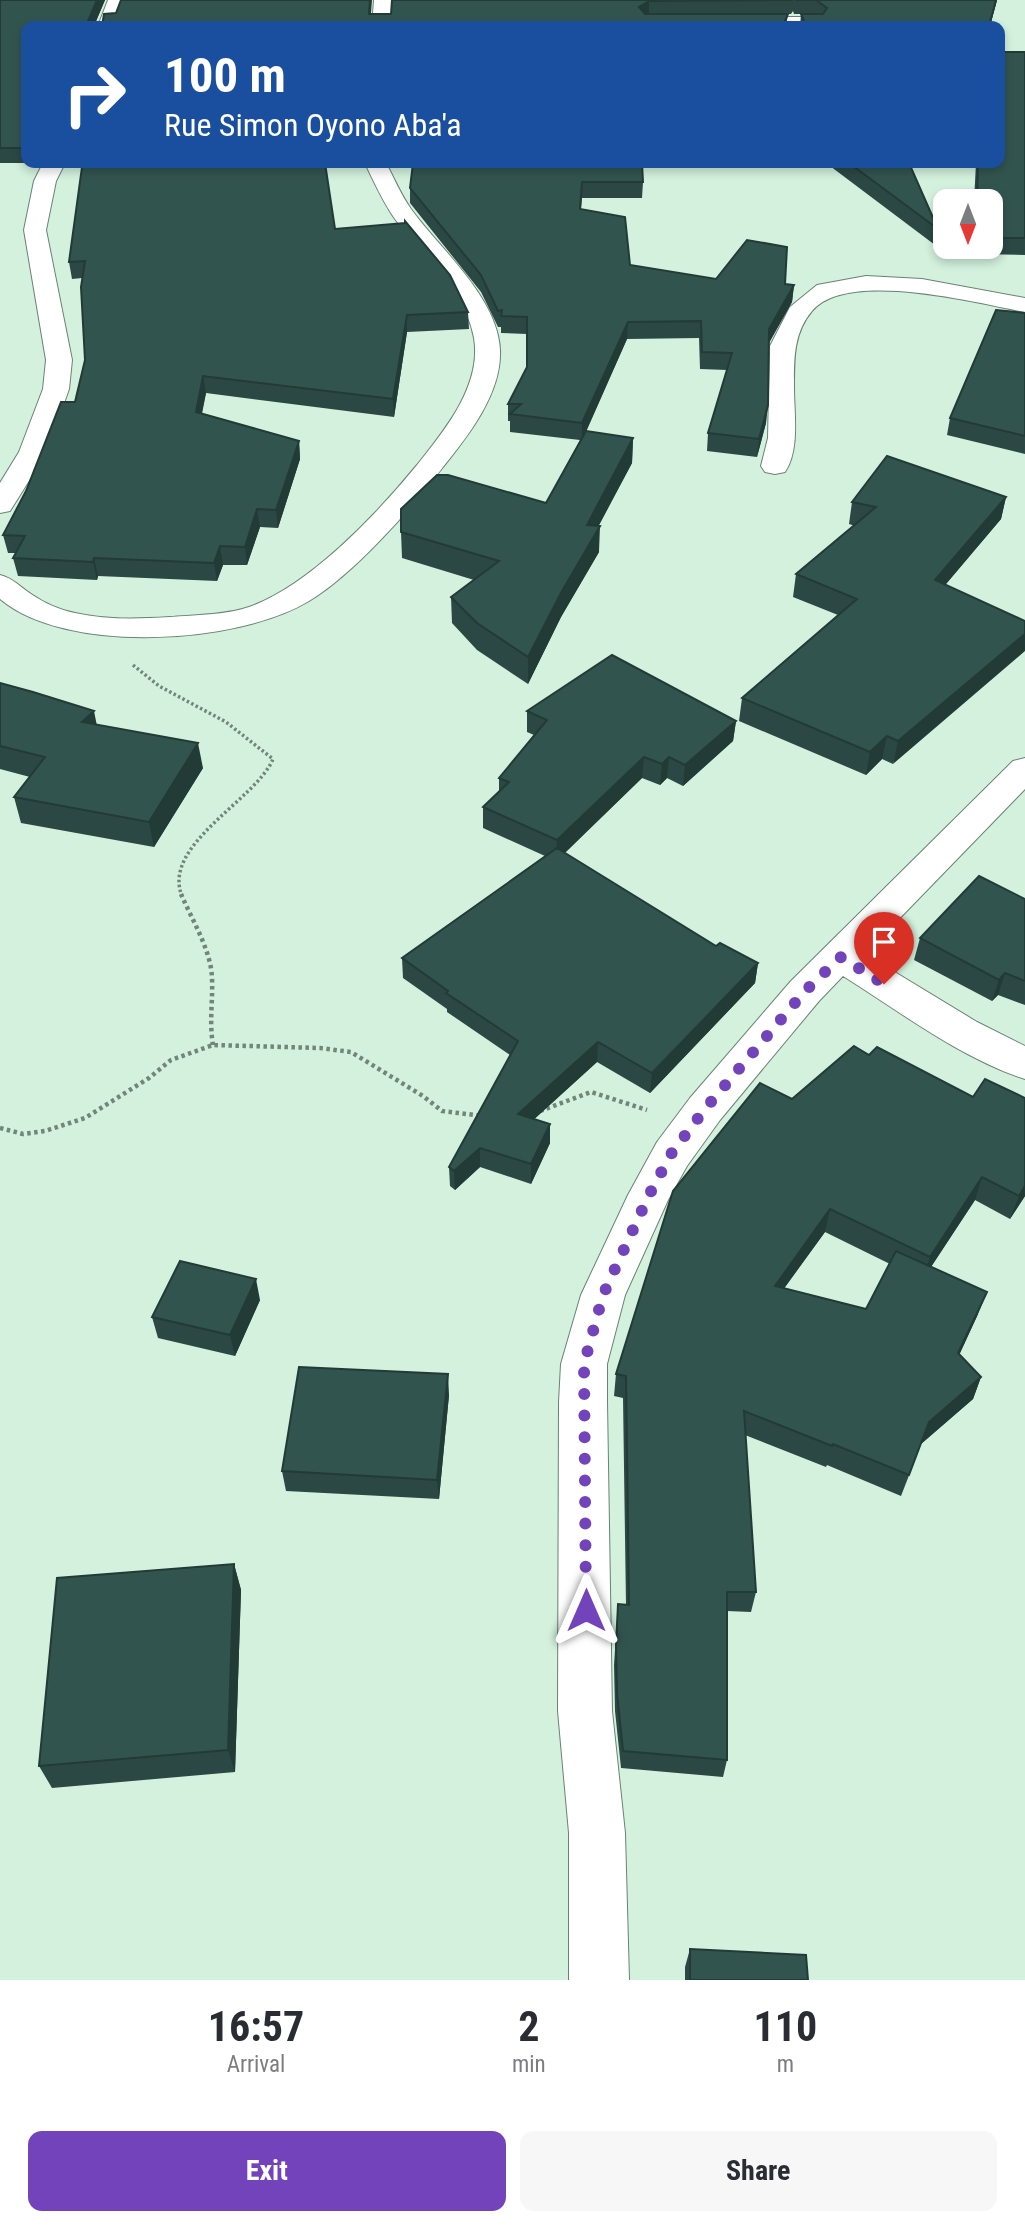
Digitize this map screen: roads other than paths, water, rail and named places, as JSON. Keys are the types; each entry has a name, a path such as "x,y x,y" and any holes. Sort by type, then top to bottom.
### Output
{"street":[{"path":"109,21 117,0"},
{"path":"381,21 383,0"},
{"path":"0,505 33,452 56,389 60,360 35,230 45,181 52,168"},
{"path":"0,584 13,598 55,617 100,627 152,629 222,621 264,611 308,589 398,503 443,453 468,415 488,351 482,325 464,288 401,212 379,168"},
{"path":"775,466 781,438 782,346 802,307 825,290 866,283 922,286 1025,305"},
{"path":"599,1980 597,1833 585,1711 584,1364 603,1295 671,1154 689,1131 805,991 1025,769"},
{"path":"841,957 963,1032 1025,1064"}]}
